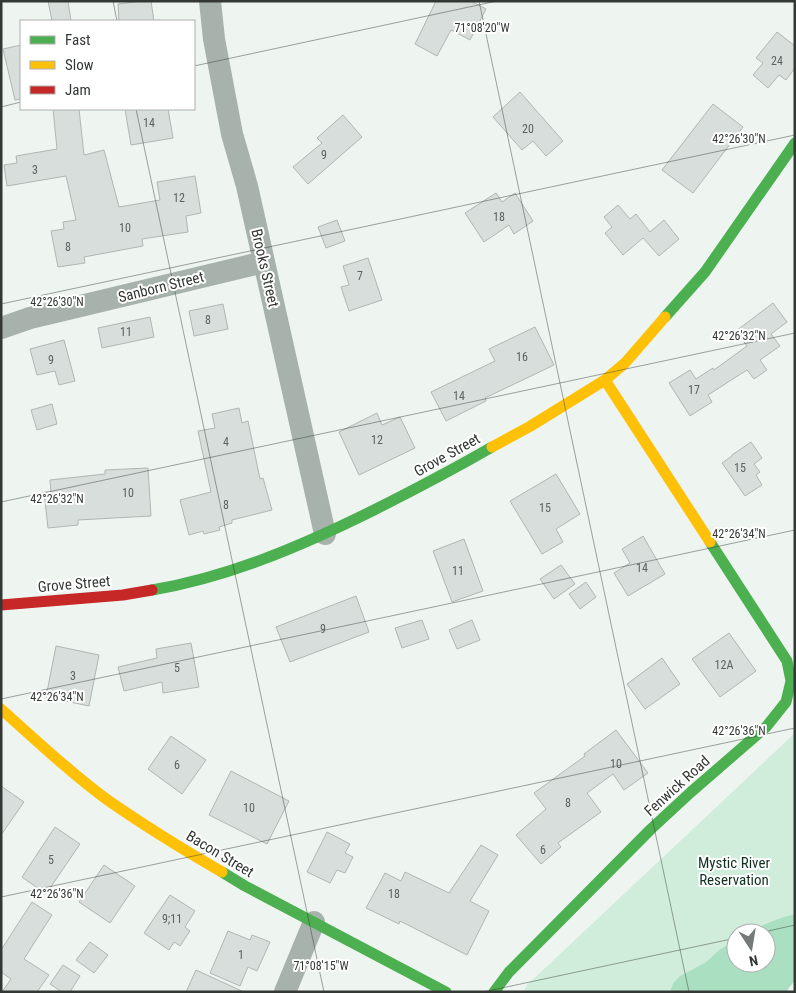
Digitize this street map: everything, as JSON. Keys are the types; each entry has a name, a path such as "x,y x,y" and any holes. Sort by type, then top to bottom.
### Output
{"street":[{"name":"Brooks Street","path":"210,1 214,39 232,134 247,186 325,534"},
{"name":"Grove Street","path":"1,605 114,596 176,586 236,569 325,534 434,480 529,426 605,380 625,363 705,272 795,143"},
{"name":"Sanborn Street","path":"1,328 30,318 264,262"},
{"name":"Fenwick Road","path":"494,992 509,972 651,829 766,726 786,702 791,681 788,661 605,380"},
{"name":"Bacon Street","path":"1,709 85,782 133,817 219,872 446,992"},
{"path":"285,992 314,922"}],"green space":[{"name":"Mystic River Reservation","path":"795,733 795,914 767,923 726,923 726,945 706,962 680,976 673,983 670,992 523,992 527,985"}],"shaded area":[{"path":"795,914 795,980 786,992 670,992 673,983 680,976 706,962 726,945 726,973 776,973 776,923 768,923"}],"building":[{"path":"48,1 68,1 71,20 52,20"},
{"path":"151,1 154,20 119,20 118,4"},
{"path":"436,1 471,1 486,9 470,40 451,30 437,56 415,44"},
{"path":"777,32 795,46 795,68 786,80 779,75 768,88 753,75 763,63 756,58"},
{"path":"20,45 20,99 15,100 3,49"},
{"path":"520,92 563,141 546,156 533,141 522,150 493,117"},
{"path":"713,104 743,127 693,193 662,170"},
{"path":"53,110 79,110 84,155 104,150 119,207 160,200 157,182 195,176 201,213 186,216 188,232 142,239 143,246 84,257 85,263 58,267 51,231 64,229 63,222 76,220 66,176 7,186 4,165 17,163 16,156 57,149"},
{"path":"125,110 168,110 173,138 131,145"},
{"path":"343,115 362,137 308,184 293,167 322,143 317,138"},
{"path":"496,193 502,202 515,193 533,221 514,234 509,225 484,242 465,213"},
{"path":"618,205 630,219 636,214 650,232 664,220 679,239 659,256 643,238 623,255 605,233 612,227 604,217"},
{"path":"337,220 345,241 326,248 318,227"},
{"path":"368,258 382,300 349,311 341,287 349,285 343,266"},
{"path":"773,303 787,322 771,334 780,346 760,360 767,370 754,379 747,370 708,395 712,402 690,416 669,383 690,370 696,379 713,368 714,370 747,346 736,331"},
{"path":"223,304 228,329 194,336 189,311"},
{"path":"150,317 154,337 102,348 98,328"},
{"path":"535,327 554,365 485,398 486,401 446,421 431,392 495,361 489,349"},
{"path":"64,340 75,381 59,385 55,371 37,375 30,349"},
{"path":"52,404 57,424 37,430 31,410"},
{"path":"239,408 242,423 248,421 260,479 263,478 272,510 232,520 232,523 219,527 220,530 204,534 203,531 189,535 180,500 211,492 198,431 215,428 212,414"},
{"path":"377,413 382,425 400,417 415,448 359,475 339,432"},
{"path":"751,442 762,458 754,464 760,472 756,475 762,485 745,496 722,463"},
{"path":"148,468 151,516 78,520 78,525 48,528 44,492 51,492 50,480 105,474 105,470"},
{"path":"556,474 580,514 556,529 563,542 542,554 510,501"},
{"path":"643,536 665,574 628,596 614,573 630,563 622,549"},
{"path":"464,539 483,591 452,602 433,551"},
{"path":"561,565 575,584 554,599 540,579"},
{"path":"586,582 596,597 580,609 569,594"},
{"path":"356,596 369,632 290,662 276,627"},
{"path":"422,620 429,639 402,648 395,628"},
{"path":"472,620 480,640 457,649 449,630"},
{"path":"729,633 756,671 720,697 692,659"},
{"path":"191,643 199,687 163,693 162,682 124,691 118,667 157,658 156,649"},
{"path":"56,646 99,655 89,706 46,697"},
{"path":"662,658 680,684 645,709 627,684"},
{"path":"616,730 648,773 624,790 613,774 587,793 601,812 558,843 561,847 541,864 516,835 546,809 534,793 585,756 584,754"},
{"path":"171,736 206,760 182,794 148,769"},
{"path":"231,771 289,801 267,844 209,815"},
{"path":"1,786 24,802 1,835"},
{"path":"55,827 80,844 46,894 22,877"},
{"path":"327,832 350,844 345,853 353,857 345,873 337,870 330,883 307,872"},
{"path":"481,845 498,855 470,901 489,911 467,955 400,921 399,924 366,908 385,873 401,881 405,872 449,893"},
{"path":"104,865 135,886 110,923 79,902"},
{"path":"170,895 195,911 185,927 190,931 180,946 174,942 169,950 144,933"},
{"path":"32,902 52,915 24,959 49,975 37,992 2,992 11,979 1,972 1,950"},
{"path":"228,931 250,940 252,935 270,942 257,971 248,967 240,986 210,973"},
{"path":"90,942 108,955 94,973 76,960"},
{"path":"63,965 80,976 70,992 62,992 50,984"},
{"path":"196,970 244,992 186,992"}],"traffic: fast":[{"path":"665,317 705,272 795,143"},
{"path":"152,590 237,569 291,548 386,504 492,447"},
{"path":"494,992 509,972 651,829 766,727 786,702 791,681 787,661 710,542"},
{"path":"222,872 446,992"}],"traffic: slow":[{"path":"492,447 529,427 605,380 625,363 665,317"},
{"path":"605,380 710,542"},
{"path":"1,709 67,768 109,801 136,820 222,872"}],"traffic: jam":[{"path":"1,605 123,595 152,590"}]}
